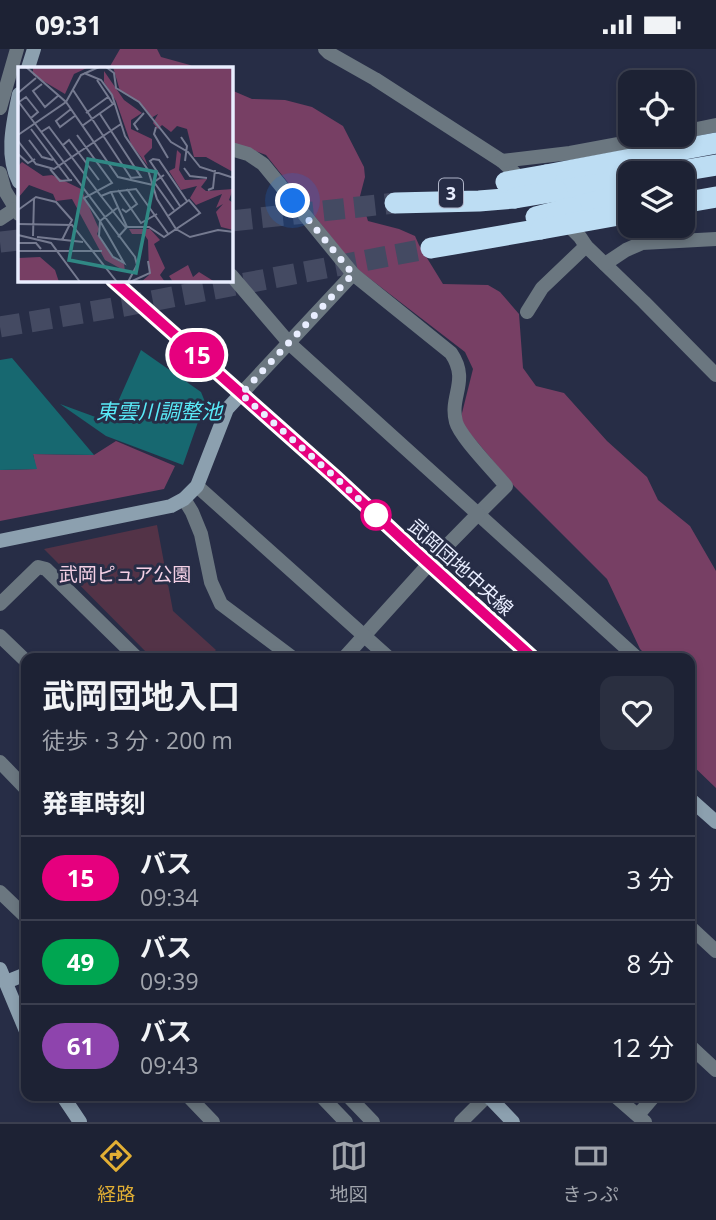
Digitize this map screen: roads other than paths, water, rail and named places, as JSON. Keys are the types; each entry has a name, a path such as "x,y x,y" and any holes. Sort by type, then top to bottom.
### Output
{"highway":[{"name":"3","path":"395,203 510,190 558,191 716,143"},
{"path":"695,169 716,165"},
{"path":"695,180 716,176"},
{"path":"537,223 558,191 618,182"},
{"path":"558,191 618,194"},
{"path":"695,201 716,197"},
{"path":"431,248 537,223 618,214"}],"street":[{"path":"0,108 17,49"},
{"path":"28,67 34,49"},
{"path":"329,50 502,161 716,375"},
{"path":"18,100 12,142 18,178"},
{"path":"695,129 716,125"},
{"path":"502,161 618,144"},
{"path":"233,150 248,154 264,164 353,274 452,353 458,362 460,378 456,423 463,436 506,486 429,564 349,653"},
{"path":"0,173 5,191 17,211 0,219"},
{"path":"605,264 642,243 716,239"},
{"path":"527,312 542,288 586,246"},
{"path":"0,541 171,506 184,499 197,486 227,409 353,274"},
{"path":"233,277 290,344 631,653"},
{"name":"武岡団地中央線","path":"115,282 527,653"},
{"path":"197,486 384,653"},
{"path":"184,499 201,534 211,582 221,604 286,653"},
{"path":"0,604 38,567 46,569 133,653"},
{"path":"0,636 21,656"},
{"path":"0,762 21,784"},
{"path":"695,803 716,822"},
{"path":"0,892 21,912"},
{"path":"695,932 716,951"},
{"path":"21,974 3,975 21,1019"},
{"path":"695,1054 716,1070"},
{"path":"66,1101 80,1122"},
{"path":"193,1101 213,1122"},
{"path":"326,1101 346,1122"},
{"path":"353,1101 373,1122"},
{"path":"461,1122 482,1101"},
{"path":"492,1101 513,1122"},
{"path":"621,1101 641,1119 652,1101"}],"water":[{"name":"東雲川調整池","path":"141,350 201,392 205,402 183,465 106,436 60,404 109,422"},
{"name":"東雲川調整池","path":"12,358 94,455 33,454 37,469 0,470 0,360"}],"tunnel":[{"path":"233,221 395,203"},
{"path":"0,242 18,240"},
{"path":"0,327 431,248"}],"park label":[{"name":"武岡ピュア公園","path":"125,574"}]}
